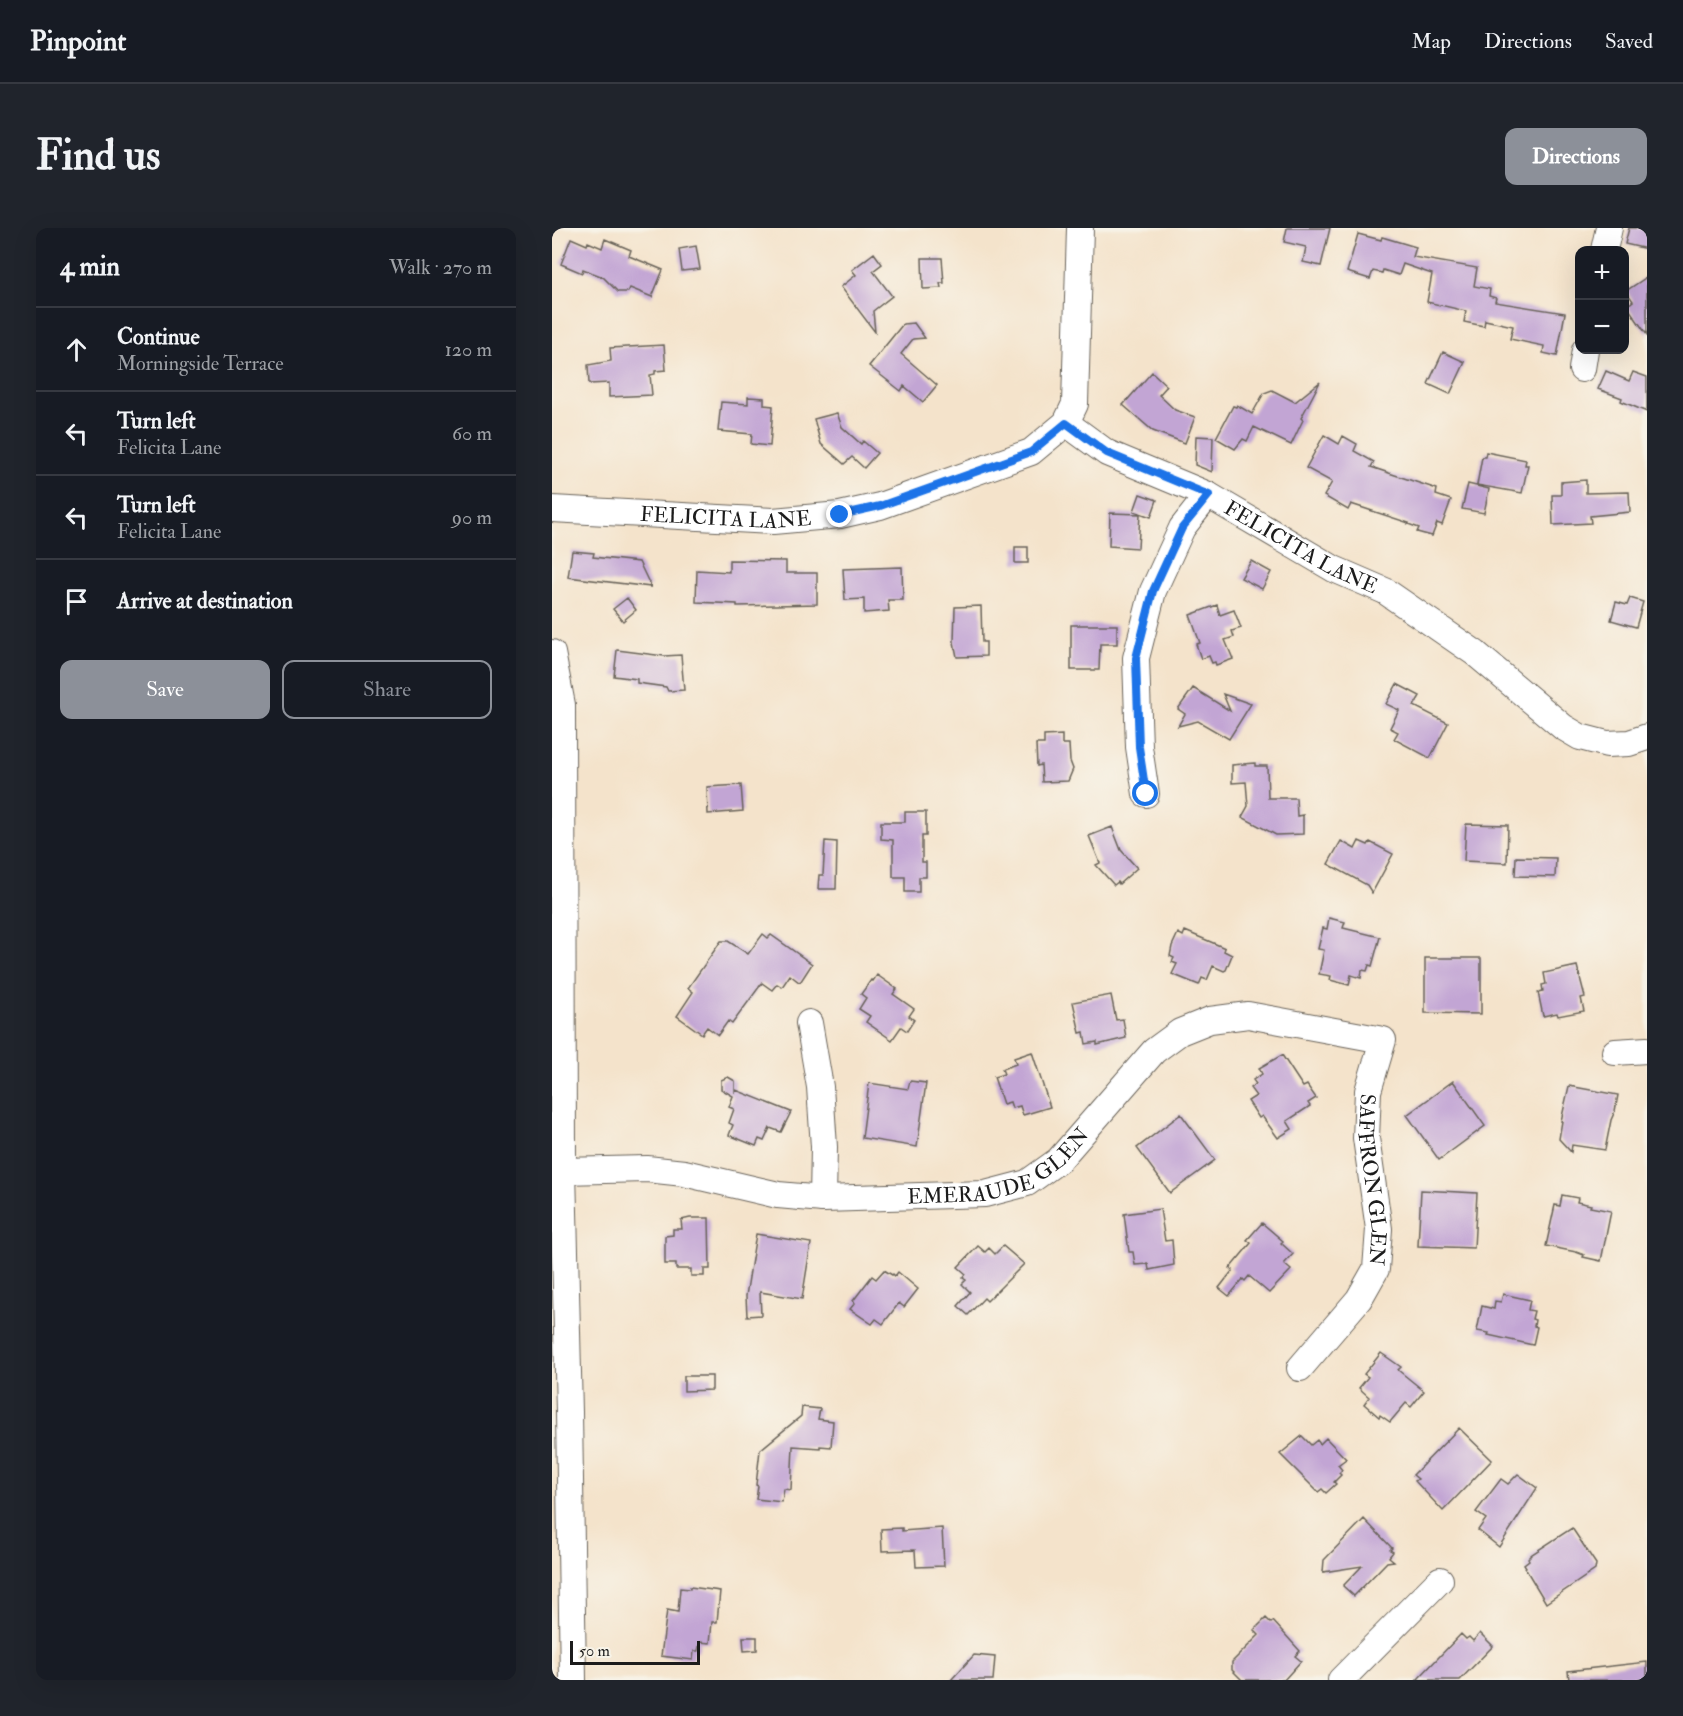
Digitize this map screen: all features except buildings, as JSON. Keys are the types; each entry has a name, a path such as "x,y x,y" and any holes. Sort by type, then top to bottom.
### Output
{"street":[{"path":"1066,423 1075,404 1080,228"},
{"path":"1605,246 1610,228"},
{"name":"FELICITA LANE","path":"552,509 773,521 840,515 880,506 1031,452 1066,423 1107,453 1209,495 1334,569 1385,591 1475,653 1563,727 1580,737 1606,744 1629,743 1647,737"},
{"path":"1146,794 1139,747 1136,658 1153,591 1182,528 1209,495"},
{"path":"552,652 562,705 564,1172 561,1412 573,1680"},
{"name":"EMERAUDE GLEN","path":"564,1172 647,1169 684,1173 778,1195 823,1199 986,1194 1027,1183 1059,1160 1154,1051 1180,1032 1210,1020 1248,1015 1383,1040"},
{"path":"809,1023 820,1087 824,1147 823,1199"},
{"name":"SAFFRON GLEN","path":"1299,1368 1359,1299 1376,1269 1379,1229 1366,1138 1368,1090 1383,1040"},
{"path":"1615,1052 1647,1050"},
{"path":"1341,1680 1440,1580"}],"route":[{"path":"840,515 880,506 1031,452 1066,423 1107,453 1209,495 1182,528 1153,591 1136,658 1139,747 1146,794"}]}
